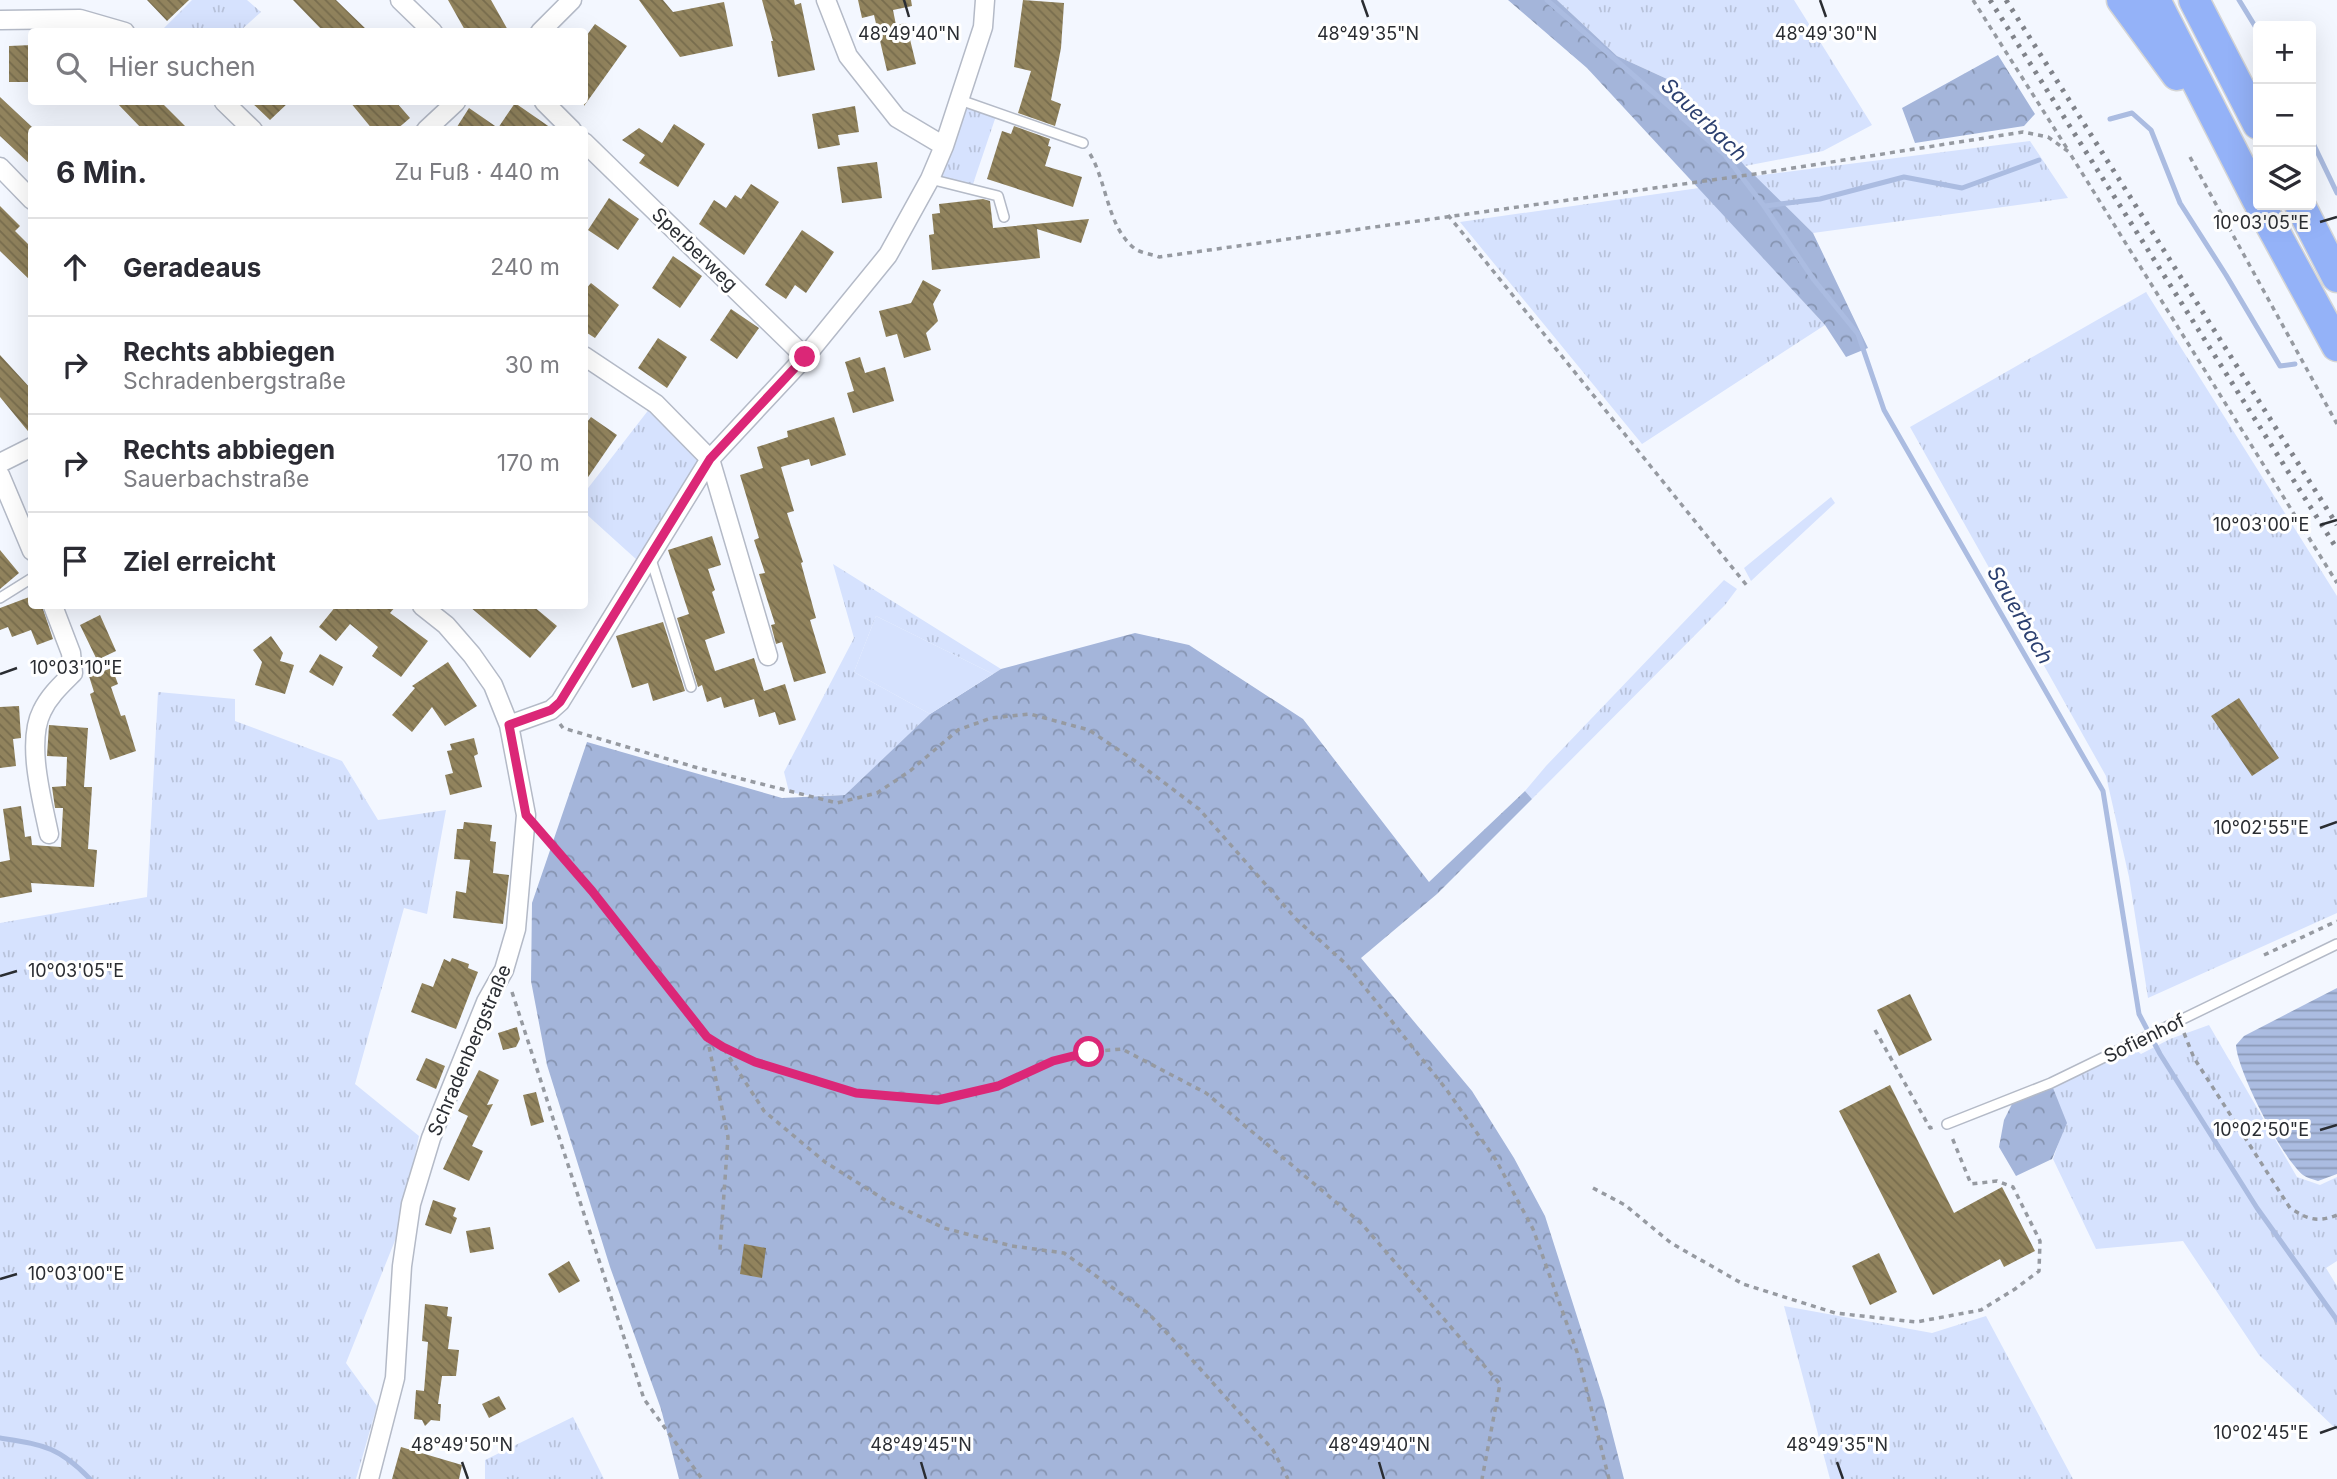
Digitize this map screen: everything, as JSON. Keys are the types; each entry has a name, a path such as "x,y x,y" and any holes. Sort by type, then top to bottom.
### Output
{"highway":[{"path":"2122,0 2227,143"},
{"path":"2155,0 2253,192"},
{"path":"2194,0 2253,114"},
{"path":"2263,210 2337,346"},
{"path":"2303,210 2337,277"}],"street":[{"path":"400,0 429,28"},
{"path":"544,28 572,0"},
{"path":"826,0 848,55 897,118 944,146"},
{"path":"509,725 551,710 560,702 710,459 805,357 888,255 930,179 944,146 982,27 985,0"},
{"path":"0,20 80,19 111,28"},
{"path":"227,105 249,126"},
{"path":"430,126 453,105"},
{"path":"547,105 568,126"},
{"name":"Sperberweg","path":"588,146 805,357"},
{"path":"0,167 28,196"},
{"path":"588,359 656,404 710,459 768,656"},
{"path":"28,450 0,474 28,541"},
{"path":"49,834 34,734 41,712 53,693 73,673 72,653 54,609"},
{"name":"Schradenbergstraße","path":"369,1479 396,1378 402,1266 411,1204 436,1125 486,1002 504,970 516,929 526,815 509,725 493,685 446,625 426,609"}],"lane":[{"path":"960,100 1083,144"},
{"path":"930,179 998,196 1004,217"},
{"path":"650,556 691,687"},
{"path":"0,598 28,580"},
{"name":"Sofienhof","path":"1947,1124 2051,1083 2337,944"}],"path":[{"path":"1973,0 2337,583"},
{"path":"1083,144 1096,164 1118,228 1134,249 1159,257 1755,173 2023,132 2048,137 2069,152"},
{"path":"2190,158 2337,424"},
{"path":"1448,215 1748,587"},
{"path":"551,710 563,728 698,768 837,803 877,793 910,771 958,730 991,718 1030,714 1089,730 1138,763 1199,809 1296,919 1346,964 1446,1089 1496,1160 1533,1229 1577,1352 1609,1479"},
{"path":"526,815 592,891 707,1037 755,1062 856,1093 938,1100 998,1086 1053,1061 1089,1052 1122,1049 1206,1093 1362,1224 1500,1384 1482,1479"},
{"path":"2264,955 2337,921"},
{"path":"504,970 644,1399 702,1479"},
{"path":"2180,1021 2194,1058 2290,1208 2307,1219 2323,1220 2337,1215"},
{"path":"1593,1188 1625,1205 1671,1243 1743,1284 1835,1314 1916,1322 1981,1310 2039,1271 2040,1241 2013,1186 1997,1181 1971,1184 1947,1124 1930,1128 1875,1030"},
{"path":"707,1037 728,1137 720,1250"},
{"path":"723,1047 764,1111 825,1162 875,1194 944,1228 1012,1246 1064,1253 1148,1313 1273,1450 1288,1479"}],"green space":[{"path":"192,0 247,0 261,12 243,28 164,28"},
{"path":"1508,0 1557,0 1617,56 1678,84 1745,166 1813,233 1868,348 1846,357 1825,325 1587,68"},
{"path":"1557,0 1794,0 1872,125 1823,151 1745,166 1678,84 1617,56"},
{"path":"1998,55 2035,114 2024,126 1915,143 1902,108"},
{"path":"962,103 996,116 972,187 934,178"},
{"path":"2030,141 2068,198 1813,233 1754,176"},
{"path":"1699,188 1825,325 1642,444 1460,222"},
{"path":"2146,292 2337,596 2337,913 2148,998 2129,877 2106,776 1910,427"},
{"path":"650,408 701,461 637,560 588,516 588,488"},
{"path":"1831,497 1835,503 1751,581 1744,568"},
{"path":"833,564 1001,669 993,674 876,616 854,672 930,714 846,795 811,796 789,792 784,772 854,638"},
{"path":"1724,580 1737,589 1725,605 1532,799 1525,791 1546,766"},
{"path":"876,616 993,674 930,714 854,672"},
{"path":"1135,633 1189,645 1303,719 1429,882 1525,791 1532,799 1437,894 1361,958 1472,1091 1514,1158 1545,1216 1604,1401 1624,1479 679,1479 661,1409 610,1267 547,1065 531,981 532,903 587,742 782,798 845,795 930,714 1001,669"},
{"path":"158,692 235,699 235,721 342,761 378,820 446,810 427,914 404,908 355,1084 419,1136 398,1233 346,1363 377,1406 356,1479 0,1479 0,923 147,897"},
{"path":"2209,1025 2297,1177 2320,1185 2337,1177 2337,1261 2326,1268 2337,1286 2337,1430 2259,1355 2183,1241 2096,1249 2053,1159 2066,1122 2052,1087 2135,1049 2141,1054 2170,1039"},
{"path":"2051,1083 2067,1123 2052,1159 2016,1176 1999,1147 2004,1120 2016,1096"},
{"path":"1784,1306 1932,1333 1986,1316 2073,1479 1830,1479"},
{"path":"573,1417 604,1479 485,1479 485,1460"}],"shaded area":[{"path":"2337,988 2337,1174 2318,1181 2303,1175 2294,1166 2273,1133 2244,1074 2236,1045 2244,1036"}],"building":[{"path":"147,0 189,0 167,21"},
{"path":"293,0 336,0 365,28 320,28"},
{"path":"448,0 491,0 507,28 464,28"},
{"path":"639,0 663,0 673,12 724,2 733,46 680,57"},
{"path":"762,0 794,0 795,5 801,3 815,70 778,77 773,41"},
{"path":"858,0 911,0 912,6 893,10 896,25 906,23 916,64 887,71 874,15 862,18"},
{"path":"1023,0 1064,3 1061,48 1051,100 1061,104 1055,126 1018,113 1031,71 1014,67"},
{"path":"595,24 627,46 588,100 588,34"},
{"path":"28,45 28,82 9,82 9,46"},
{"path":"0,97 31,126 28,126 28,162 0,136"},
{"path":"119,105 164,105 185,126 139,126"},
{"path":"254,105 286,105 270,120"},
{"path":"352,105 399,105 410,118 401,126 370,126"},
{"path":"514,105 518,105 548,126 499,126"},
{"path":"855,106 859,132 838,135 840,145 818,149 812,114"},
{"path":"469,108 495,126 458,126"},
{"path":"674,124 705,144 678,187 639,163 645,155 622,140 639,128 662,143"},
{"path":"1014,126 1050,139 1048,146 1051,147 1045,166 1082,177 1073,207 987,179 1002,131 1011,134"},
{"path":"877,162 882,198 842,203 837,167"},
{"path":"751,184 779,202 744,255 699,224 714,200 726,208 735,195 741,199"},
{"path":"609,198 639,219 618,250 588,230"},
{"path":"983,199 990,201 993,228 1089,219 1081,243 1037,229 1040,258 932,270 929,235 934,234 932,214 940,213 939,204"},
{"path":"0,206 20,226 15,231 28,244 28,278 0,251"},
{"path":"802,230 834,252 806,293 795,285 786,299 765,285"},
{"path":"673,256 702,276 680,308 652,288"},
{"path":"923,280 941,290 933,304 938,321 926,333 931,350 904,358 897,334 886,337 879,311 911,303"},
{"path":"591,283 619,305 595,338 588,334 588,286"},
{"path":"731,309 759,328 737,359 710,340"},
{"path":"658,338 687,357 667,388 638,368"},
{"path":"0,355 28,386 28,431 0,397"},
{"path":"860,357 865,373 885,367 894,401 853,413 847,393 854,391 845,362"},
{"path":"591,417 617,435 588,477 588,421"},
{"path":"834,417 846,455 811,466 809,459 781,467 794,511 787,513 803,562 801,563 816,618 810,620 826,673 794,682 782,642 776,644 771,625 775,624 759,574 765,573 754,540 759,538 740,475 763,468 757,447 788,437 787,431"},
{"path":"712,536 721,565 708,569 725,633 705,640 715,671 754,658 764,691 785,684 796,720 779,725 775,712 759,717 754,699 724,708 721,697 707,702 702,685 698,687 677,618 689,614 668,550"},
{"path":"0,550 19,573 0,589"},
{"path":"28,598 28,609 43,609 53,639 37,645 31,630 12,637 8,627 0,630 0,608"},
{"path":"334,609 393,609 390,613 428,641 401,677 372,656 378,647 350,624 336,641 319,627"},
{"path":"473,609 537,609 557,626 530,658"},
{"path":"100,615 116,651 97,660 80,625"},
{"path":"663,622 685,691 653,701 648,683 632,688 616,636"},
{"path":"271,636 283,653 280,661 294,665 285,694 255,685 262,662 253,650"},
{"path":"320,654 343,667 333,686 309,672"},
{"path":"448,662 477,706 445,726 432,707 412,732 392,715 415,688 412,686"},
{"path":"112,668 118,684 111,687 121,716 125,715 136,751 110,760 90,694 94,692 89,676"},
{"path":"2239,698 2279,758 2252,776 2211,716"},
{"path":"19,706 21,738 13,739 16,766 0,768 0,707"},
{"path":"49,725 88,728 84,787 92,787 88,849 97,850 94,887 31,883 32,892 0,898 0,862 10,860 3,809 21,806 25,837 31,836 32,845 61,847 63,808 55,808 52,787 66,786 67,757 47,756"},
{"path":"474,738 478,754 474,756 482,787 450,795 445,775 453,773 447,751 452,750 450,744"},
{"path":"464,822 492,825 490,841 496,842 493,873 509,875 503,924 453,918 456,891 466,893 470,860 454,859 457,829 463,829"},
{"path":"452,958 469,964 468,968 478,972 456,1029 411,1012 422,983 433,987 444,959 450,962"},
{"path":"1910,994 1932,1040 1899,1056 1877,1010"},
{"path":"517,1027 520,1039 516,1047 503,1050 498,1033"},
{"path":"426,1058 445,1066 436,1089 416,1080"},
{"path":"479,1070 499,1080 487,1105 493,1104 472,1146 483,1151 469,1181 443,1169 468,1116 458,1111"},
{"path":"1890,1085 1954,1213 2002,1187 2035,1251 2004,1267 2000,1259 1933,1295 1839,1111"},
{"path":"536,1092 544,1122 531,1126 523,1095"},
{"path":"433,1200 456,1208 453,1216 457,1218 451,1234 425,1225"},
{"path":"490,1227 494,1249 470,1253 466,1231"},
{"path":"744,1244 766,1248 762,1278 740,1274"},
{"path":"1879,1253 1897,1292 1870,1305 1852,1266"},
{"path":"569,1261 580,1281 559,1293 548,1274"},
{"path":"425,1304 448,1307 447,1316 452,1317 448,1349 459,1350 456,1376 442,1376 438,1404 441,1404 440,1421 431,1420 425,1426 422,1420 414,1419 416,1390 424,1391 428,1342 422,1341"},
{"path":"499,1396 506,1409 489,1418 482,1404"},
{"path":"401,1447 462,1465 459,1479 392,1479"}],"waterway":[{"name":"Sauerbach","path":"1547,0 1724,154 1764,206 1814,280 1858,334 1884,410 2103,791 2139,1014 2160,1054 2257,1208 2337,1320"},
{"path":"2239,0 2253,23"},
{"path":"2110,119 2132,113 2151,130 2180,203 2280,366 2295,364"},
{"path":"2315,147 2337,193"},
{"path":"1765,206 1820,199 1904,177 1962,188 2039,160"},
{"path":"0,1438 59,1453 90,1479"}],"railway":[{"path":"1990,0 2337,549"},
{"path":"2006,0 2337,525"}],"route":[{"path":"805,357 710,459 560,702 551,710 509,725 526,815 592,891 707,1037 755,1062 856,1093 938,1100 998,1086 1053,1061 1089,1052"}]}
